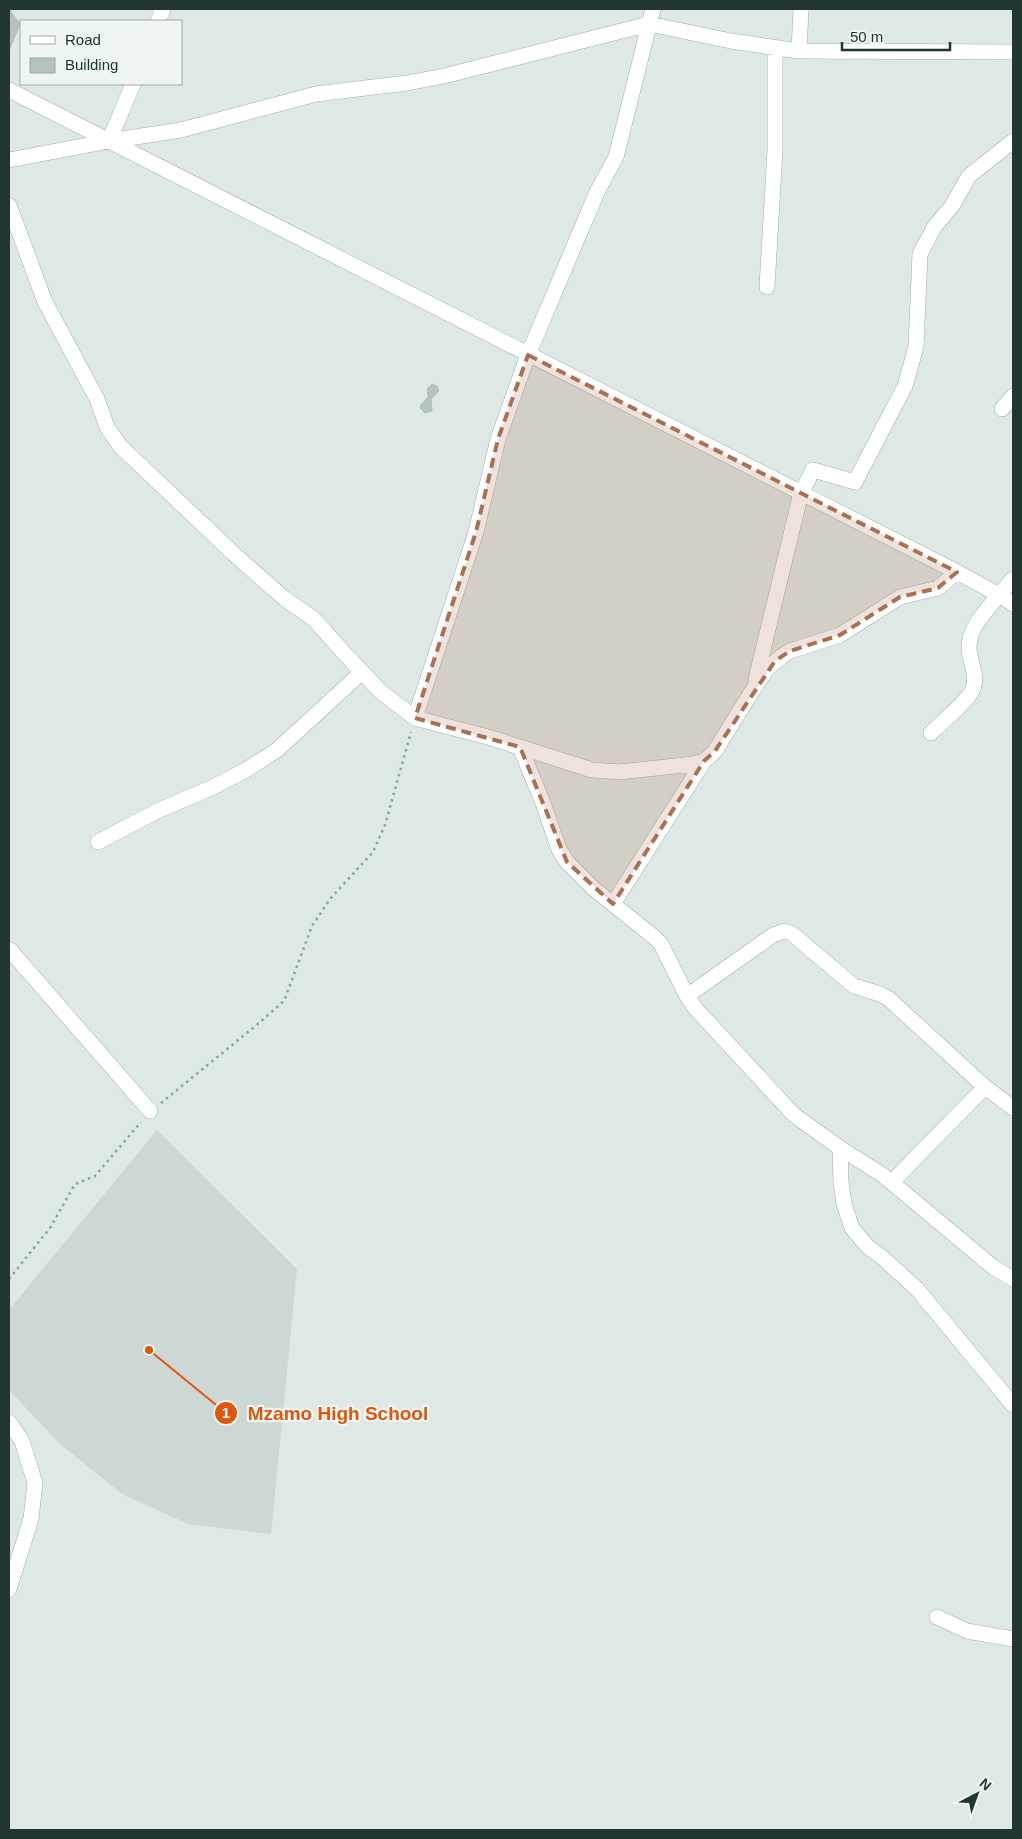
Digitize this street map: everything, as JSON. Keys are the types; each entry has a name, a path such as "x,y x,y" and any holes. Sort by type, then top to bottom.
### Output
{"street":[{"path":"415,718 476,532 498,439 528,355 597,192 616,157 653,9"},
{"path":"799,51 801,9"},
{"path":"9,160 180,130 316,94 407,83 444,76 649,24 799,51 1013,52"},
{"path":"767,287 775,150 775,48"},
{"path":"109,141 133,85"},
{"path":"9,90 957,572 1013,604"},
{"path":"754,688 801,493 813,470 855,482 905,386 916,347 920,254 935,226 952,206 969,176 1013,142"},
{"path":"9,205 45,302 97,399 107,427 113,437 120,446 285,599 314,619 381,692 415,718 442,724 592,770 618,772 684,766 704,760"},
{"path":"1002,409 1013,396"},
{"path":"613,904 704,760 715,751 767,669 790,651 840,635 900,597 938,588 957,572"},
{"path":"931,733 972,690 975,679 969,647 972,633 978,622 1013,579"},
{"path":"98,842 157,811 211,788 246,770 277,750 362,672"},
{"path":"520,747 562,856 571,867 661,944 695,1008 794,1115 892,1182 993,1267 1013,1279"},
{"path":"687,996 773,935 785,931 791,933 854,986 880,994 889,999 985,1087 1013,1108"},
{"path":"9,949 150,1112"},
{"path":"892,1182 985,1087"},
{"path":"840,1148 844,1204 852,1228 868,1247 917,1289 1013,1405"},
{"path":"9,1422 22,1441 35,1483 31,1519 9,1589"},
{"path":"936,1616 967,1631 1013,1639"}],"path":[{"path":"9,1279 50,1228 74,1184 96,1176 150,1112 284,1001 312,926 330,899 373,852 385,825 415,718"}],"highlighted area":[{"path":"528,355 957,572 938,588 900,597 840,635 790,651 775,661 715,751 704,761 613,904 567,862 520,747 415,718 476,532 498,439"}],"shaded area":[{"path":"157,1130 297,1269 271,1534 188,1524 122,1494 59,1443 9,1390 9,1310"}],"building":[{"path":"9,9 20,24 9,51"},
{"path":"432,384 437,386 439,391 431,399 432,411 425,413 420,408 428,397 427,389"}],"place":[{"name":"Mzamo High School","path":"149,1350"}]}
